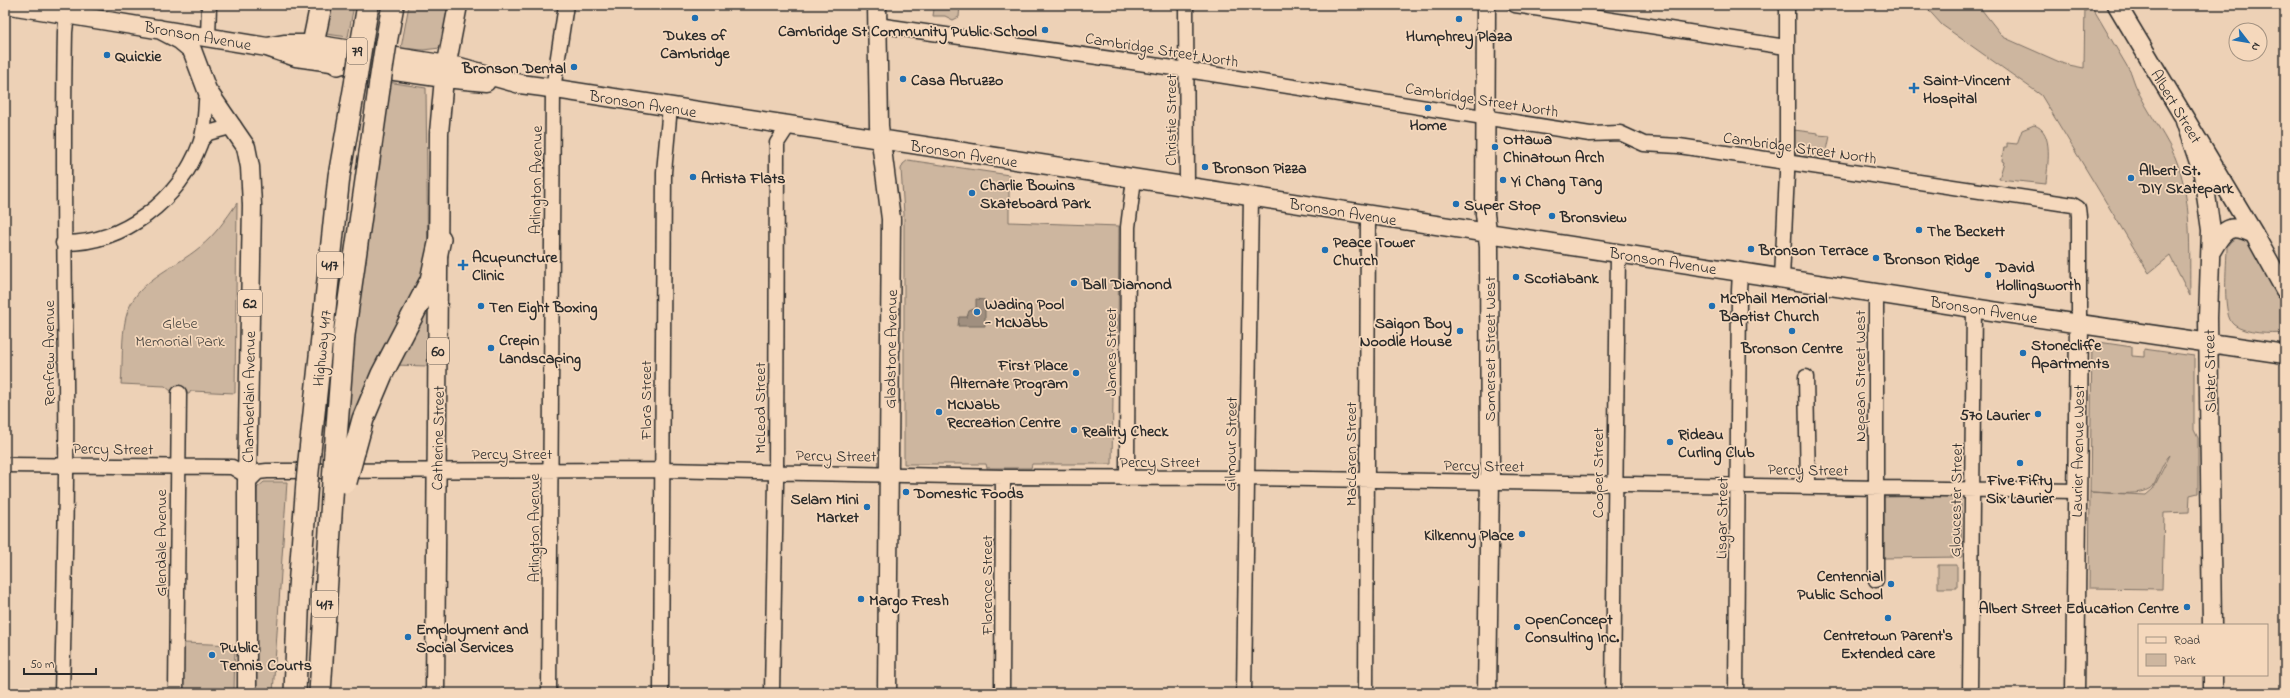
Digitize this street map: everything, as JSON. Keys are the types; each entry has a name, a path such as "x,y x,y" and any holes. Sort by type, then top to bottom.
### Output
{"highway":[{"path":"321,5 314,44 322,53 338,64"},
{"name":"Highway 417","path":"295,693 299,588 307,482 339,176 368,5"},
{"name":"417","path":"320,693 328,558 344,452 344,335 380,82 393,5"},
{"path":"344,452 363,419 382,374 431,280 440,239"},
{"path":"288,693 297,649"}],"main road":[{"name":"Bronson Avenue","path":"10,5 267,47 296,58 338,64 445,71"},
{"name":"Catherine Street","path":"435,693 440,133 445,71 458,5"},
{"name":"Gladstone Avenue","path":"877,5 880,140 891,219 887,693"},
{"name":"Somerset Street West","path":"1486,5 1487,117 1485,214 1488,233 1490,482 1487,693"},
{"name":"Albert Street","path":"2117,5 2254,234 2285,290"},
{"name":"Chamberlain Avenue","path":"159,29 180,40 192,50 207,90 234,126 246,147 248,157 252,205 247,473 247,693"},
{"path":"207,90 208,38"},
{"name":"Bronson Avenue","path":"267,47 284,44 314,44 445,71 520,84 1974,308 2285,354"},
{"name":"Slater Street","path":"2185,121 2208,194 2212,250 2209,343 2212,624"},
{"path":"2212,250 2224,231 2230,228 2239,228 2254,234"},
{"name":"Laurier Avenue West","path":"2075,693 2079,324"},
{"path":"2213,676 2213,693"}],"street":[{"path":"208,38 209,5"},
{"name":"Arlington Avenue","path":"549,693 553,89 566,5"},
{"name":"Christie Street","path":"1186,5 1187,187"},
{"path":"1514,5 1786,47"},
{"path":"1782,278 1787,162 1787,5"},
{"name":"Renfrew Avenue","path":"62,693 66,313 63,243 65,32 67,14"},
{"name":"Cambridge Street North","path":"877,25 1187,70 1578,130 1590,134 1620,133 1644,144 1678,146 1787,162 2073,205 2078,208"},
{"path":"201,141 207,90"},
{"name":"Flora Street","path":"661,693 661,470 664,172 670,107"},
{"path":"63,243 99,239 123,228 156,208 174,192 183,179 201,141 208,133 234,126"},
{"name":"McLeod Street","path":"772,693 776,472 777,144 788,126"},
{"name":"James Street","path":"1127,478 1128,227 1134,179"},
{"name":"Gilmour Street","path":"1244,693 1251,196"},
{"name":"Laurier Avenue West","path":"2078,208 2079,324"},
{"name":"MacLaren Street","path":"1366,693 1368,214"},
{"name":"Cooper Street","path":"1613,693 1614,483 1618,253"},
{"name":"Lisgar Street","path":"1736,693 1738,291 1740,272"},
{"name":"Nepean Street West","path":"1876,293 1876,580"},
{"name":"Gloucester Street","path":"1970,693 1974,308"},
{"path":"1806,377 1808,486"},
{"name":"Glendale Avenue","path":"176,693 179,393"},
{"name":"Percy Street","path":"5,464 221,466 231,462 247,473 267,471 437,467 550,470 888,473 1003,477 1247,478 1972,488 2077,491"},
{"name":"Florence Street","path":"1002,693 1003,477"}],"green space":[{"path":"331,5 354,5 348,37 326,34"},
{"path":"409,5 449,5 440,48 423,50 401,48"},
{"path":"938,5 960,5 959,17 953,20 945,16 933,16 934,9"},
{"path":"1924,5 1978,5 2003,37 2064,64 2084,68 2085,5 2091,5 2131,73 2145,105 2170,146 2181,173 2185,190 2189,225 2190,296 2170,256 2149,273 2041,95 1942,25"},
{"path":"388,82 426,88 428,282 362,417 340,451"},
{"path":"2034,125 2041,129 2045,134 2047,142 2048,159 2046,184 1999,179 2004,162 2002,161 2004,147 2007,147 2007,143 2017,144 2022,130"},
{"path":"1794,130 1830,136 1825,160 1795,155"},
{"path":"908,160 1009,175 1009,222 1119,226 1118,332 1114,332 1112,464 1032,464 1031,468 987,468 986,464 904,464 904,214 901,169 903,164"},
{"name":"Glebe Memorial Park","path":"237,203 235,393 191,391 189,394 172,392 165,386 121,384 123,333 126,317 131,304 147,284 190,255 211,237"},
{"path":"2239,236 2245,236 2285,305 2285,333 2251,332 2239,328 2230,320 2226,301 2227,247 2230,242"},
{"path":"433,289 427,366 394,365"},
{"path":"2092,341 2132,347 2132,356 2144,357 2144,349 2194,356 2194,430 2198,438 2198,493 2190,495 2189,512 2164,513 2162,589 2089,588 2090,492","holes":["2170,455 2153,489 2146,495 2090,492 2134,493 2143,492 2150,489 2154,485 2163,465"]},
{"path":"264,482 287,482 273,693 254,693 257,488"},
{"path":"1961,496 1962,557 1884,558 1884,497"},
{"path":"1938,565 1957,565 1957,588 1938,588"},
{"path":"184,643 235,645 234,693 183,693"}],"shaded area":[{"name":"Wading Pool - McNabb","path":"976,299 985,300 985,326 958,326 959,317 967,317 969,311 976,308"}],"place":[{"name":"Dukes of Cambridge","path":"695,18"},
{"name":"Humphrey Plaza","path":"1459,19"},
{"name":"Cambridge St Community Public School","path":"1045,30"},
{"name":"Quickie","path":"107,55"},
{"name":"Bronson Dental","path":"574,67"},
{"name":"Casa Abruzzo","path":"903,79"},
{"name":"Saint-Vincent Hospital","path":"1914,88"},
{"name":"Home","path":"1428,108"},
{"name":"Ottawa Chinatown Arch","path":"1495,147"},
{"name":"Bronson Pizza","path":"1205,167"},
{"name":"Artista Flats","path":"693,177"},
{"name":"Albert St. DIY Skatepark","path":"2131,178"},
{"name":"Yi Chang Tang","path":"1503,180"},
{"name":"Charlie Bowins Skateboard Park","path":"972,193"},
{"name":"Super Stop","path":"1456,204"},
{"name":"Bronsview","path":"1552,216"},
{"name":"The Beckett","path":"1919,230"},
{"name":"Bronson Terrace","path":"1751,249"},
{"name":"Peace Tower Church","path":"1325,250"},
{"name":"Bronson Ridge","path":"1876,258"},
{"name":"Acupuncture Clinic","path":"463,265"},
{"name":"David Hollingsworth","path":"1988,275"},
{"name":"Scotiabank","path":"1516,277"},
{"name":"Ball Diamond","path":"1074,283"},
{"name":"Ten Eight Boxing","path":"481,306"},
{"name":"McPhail Memorial Baptist Church","path":"1712,306"},
{"name":"Wading Pool - McNabb","path":"977,312"},
{"name":"Saigon Boy Noodle House","path":"1460,331"},
{"name":"Bronson Centre","path":"1792,331"},
{"name":"Crepin Landscaping","path":"491,348"},
{"name":"Stonecliffe Apartments","path":"2023,353"},
{"name":"First Place Alternate Program","path":"1076,373"},
{"name":"McNabb Recreation Centre","path":"939,412"},
{"name":"570 Laurier","path":"2038,414"},
{"name":"Reality Check","path":"1074,430"},
{"name":"Rideau Curling Club","path":"1670,442"},
{"name":"Five Fifty Six Laurier","path":"2020,463"},
{"name":"Domestic Foods","path":"906,492"},
{"name":"Selam Mini Market","path":"867,507"},
{"name":"Kilkenny Place","path":"1522,534"},
{"name":"Centennial Public School","path":"1891,584"},
{"name":"Margo Fresh","path":"861,599"},
{"name":"Albert Street Education Centre","path":"2187,607"},
{"name":"Centretown Parent's Extended care","path":"1888,618"},
{"name":"OpenConcept Consulting Inc.","path":"1517,627"},
{"name":"Employment and Social Services","path":"408,637"},
{"name":"Public Tennis Courts","path":"212,655"}]}
